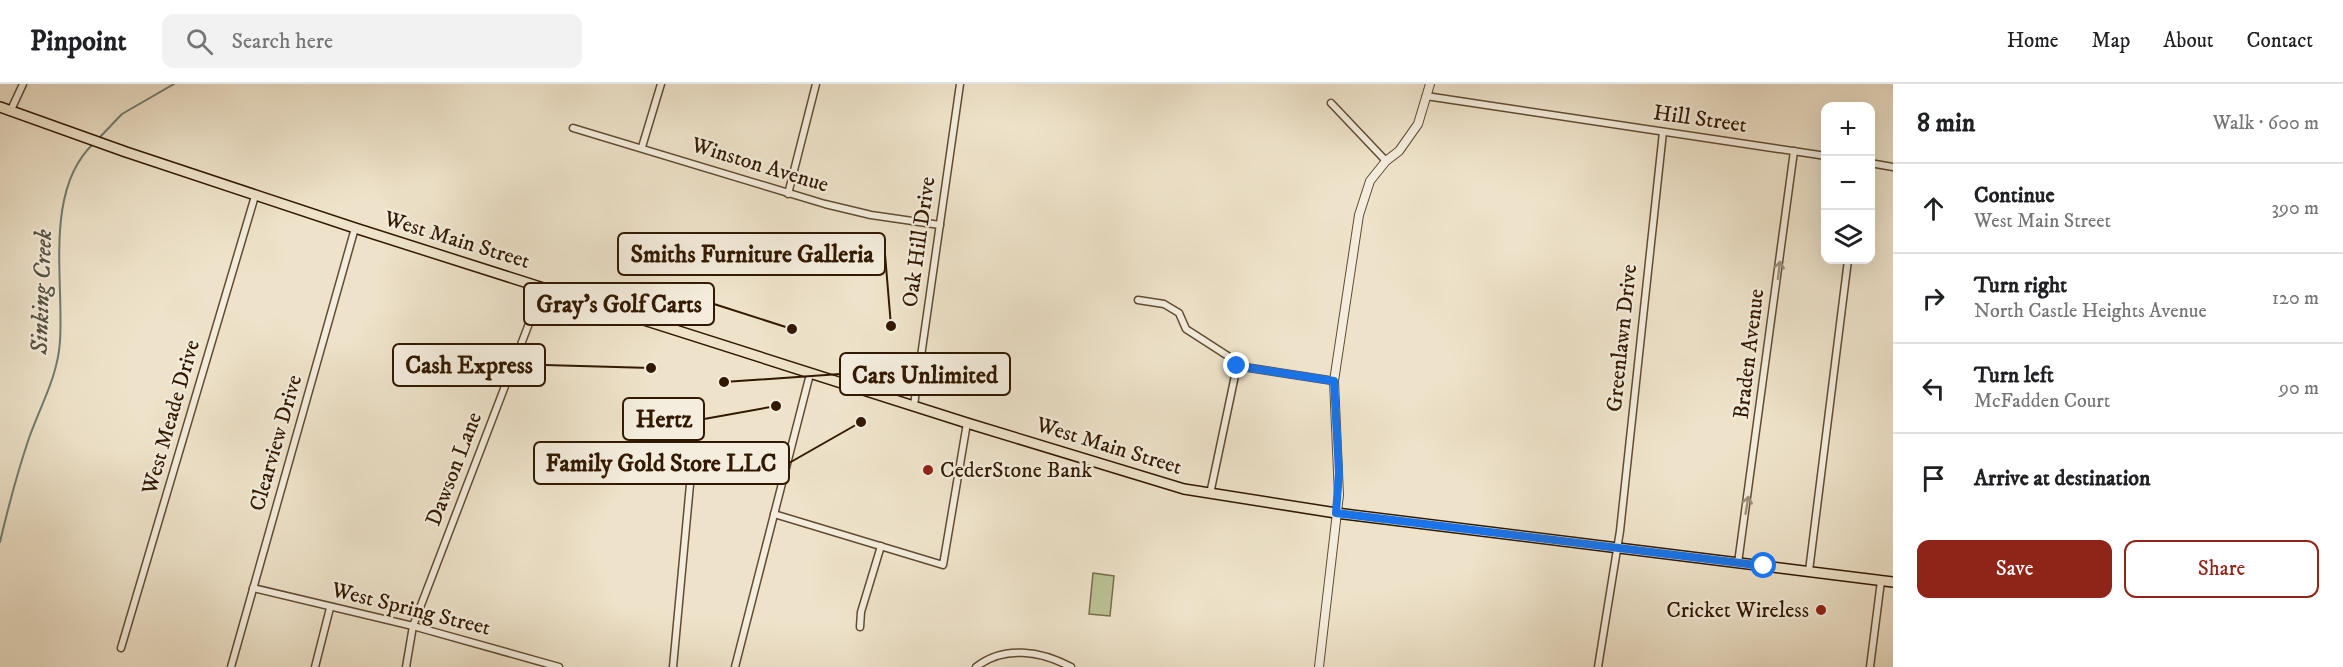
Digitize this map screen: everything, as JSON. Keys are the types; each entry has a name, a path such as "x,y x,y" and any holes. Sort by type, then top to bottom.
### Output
{"main road":[{"name":"West Main Street","path":"0,107 255,196 1135,476 1210,494 1336,513 1893,582"}],"street":[{"path":"10,111 23,84"},
{"path":"642,147 661,84"},
{"path":"788,194 816,84"},
{"name":"Oak Hill Drive","path":"914,405 960,84"},
{"path":"1319,667 1339,473 1334,381 1362,199 1370,181 1386,161 1409,139 1418,124 1430,84"},
{"name":"Hill Street","path":"1426,96 1821,155"},
{"path":"1331,103 1386,161"},
{"name":"Winston Avenue","path":"573,128 642,147 788,194 871,215 940,225"},
{"name":"Greenlawn Drive","path":"1598,667 1617,548 1663,132"},
{"name":"Braden Avenue","path":"1738,562 1794,150"},
{"path":"1875,164 1893,167"},
{"name":"West Meade Drive","path":"122,648 255,196"},
{"name":"Clearview Drive","path":"231,667 356,228"},
{"path":"1809,571 1847,264"},
{"name":"Dawson Lane","path":"406,667 413,626 543,287"},
{"path":"1138,300 1164,304 1179,313 1186,329 1231,358 1237,366 1334,381"},
{"path":"1210,494 1237,366"},
{"path":"735,667 810,374"},
{"path":"774,514 943,565 967,423"},
{"path":"673,667 693,463 700,456 705,456 783,477"},
{"path":"860,627 861,612 881,546"},
{"path":"1870,667 1881,580"},
{"name":"West Spring Street","path":"253,588 413,626 559,667"},
{"path":"315,667 330,608"},
{"path":"976,667 995,656 1018,652 1046,657 1071,667"}],"green space":[{"path":"1093,573 1114,576 1110,616 1089,614"}],"waterway":[{"name":"Sinking Creek","path":"99,138 122,114 174,84"},
{"name":"Sinking Creek","path":"0,542 24,453 52,380 59,354 61,317 59,264 62,211 68,186 78,163 93,144"}],"place":[{"name":"Smiths Furniture Galleria","path":"891,326"},
{"name":"Gray's Golf Carts","path":"792,329"},
{"name":"Cash Express","path":"651,368"},
{"name":"Cars Unlimited","path":"724,382"},
{"name":"Hertz","path":"776,406"},
{"name":"Family Gold Store LLC","path":"861,422"},
{"name":"CederStone Bank","path":"928,470"},
{"name":"Cricket Wireless","path":"1821,610"}],"route":[{"path":"1237,366 1334,381 1339,473 1336,513 1764,566"}]}
